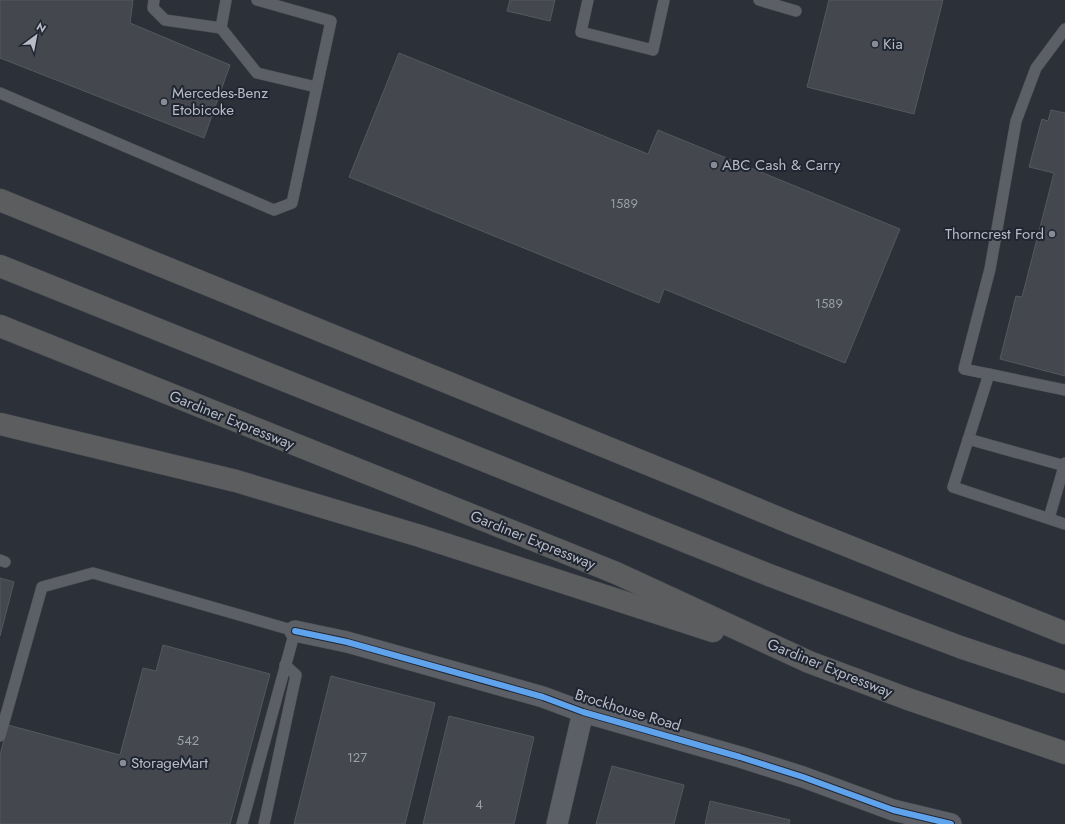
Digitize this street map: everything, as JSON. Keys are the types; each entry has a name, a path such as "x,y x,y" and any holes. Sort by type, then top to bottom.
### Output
{"highway":[{"path":"0,200 793,524 1065,632"},
{"path":"0,266 769,575 960,647 1065,682"},
{"name":"Gardiner Expressway","path":"0,326 616,573 809,662 908,699 1065,753"},
{"path":"0,424 236,481 420,536 809,662"}],"street":[{"name":"Brockhouse Road","path":"294,631 354,644 543,697 583,712 740,757 802,777 893,810 951,824"},
{"path":"557,824 583,712"}],"lane":[{"path":"154,0 153,8 165,20 220,28 257,73 316,87"},
{"path":"220,28 226,0"},
{"path":"0,93 274,210 292,203 331,21 257,0"},
{"path":"588,0 581,32 653,50 664,0"},
{"path":"759,0 796,11"},
{"path":"1065,29 1036,68 1016,121 990,269 964,370 1065,390"},
{"path":"989,374 953,487 1065,524"},
{"path":"968,439 1065,465 1049,518"},
{"path":"0,736 42,587 94,573 294,631 242,824"},
{"path":"264,824 296,675 285,664"}],"building":[{"name":"Mercedes-Benz Etobicoke","path":"0,0 133,0 130,23 230,65 204,138 0,58"},
{"path":"510,0 555,0 550,21 507,11"},
{"name":"Kia","path":"829,0 943,0 914,114 807,87"},
{"path":"399,53 648,154 658,130 900,229 845,363 664,289 659,303 349,177"},
{"name":"Thorncrest Ford","path":"1051,110 1065,113 1065,376 1000,359 1016,296 1022,297 1054,173 1029,167 1042,119 1048,121"},
{"path":"0,578 14,582 0,636"},
{"path":"163,645 270,674 230,824 0,824 0,755 8,725 120,755 143,668 156,671"},
{"path":"331,676 435,703 405,824 294,824"},
{"path":"449,716 534,737 514,824 423,824"},
{"path":"612,766 684,785 674,824 596,824"},
{"path":"710,801 790,820 789,824 705,824"}],"cycle path":[{"path":"295,631 347,642 543,697 583,712 740,757 803,777 893,810 951,824"}],"place":[{"name":"Kia","path":"875,44"},
{"name":"Mercedes-Benz Etobicoke","path":"164,102"},
{"name":"ABC Cash & Carry","path":"714,165"},
{"name":"Thorncrest Ford","path":"1052,234"},
{"name":"StorageMart","path":"123,763"}]}
